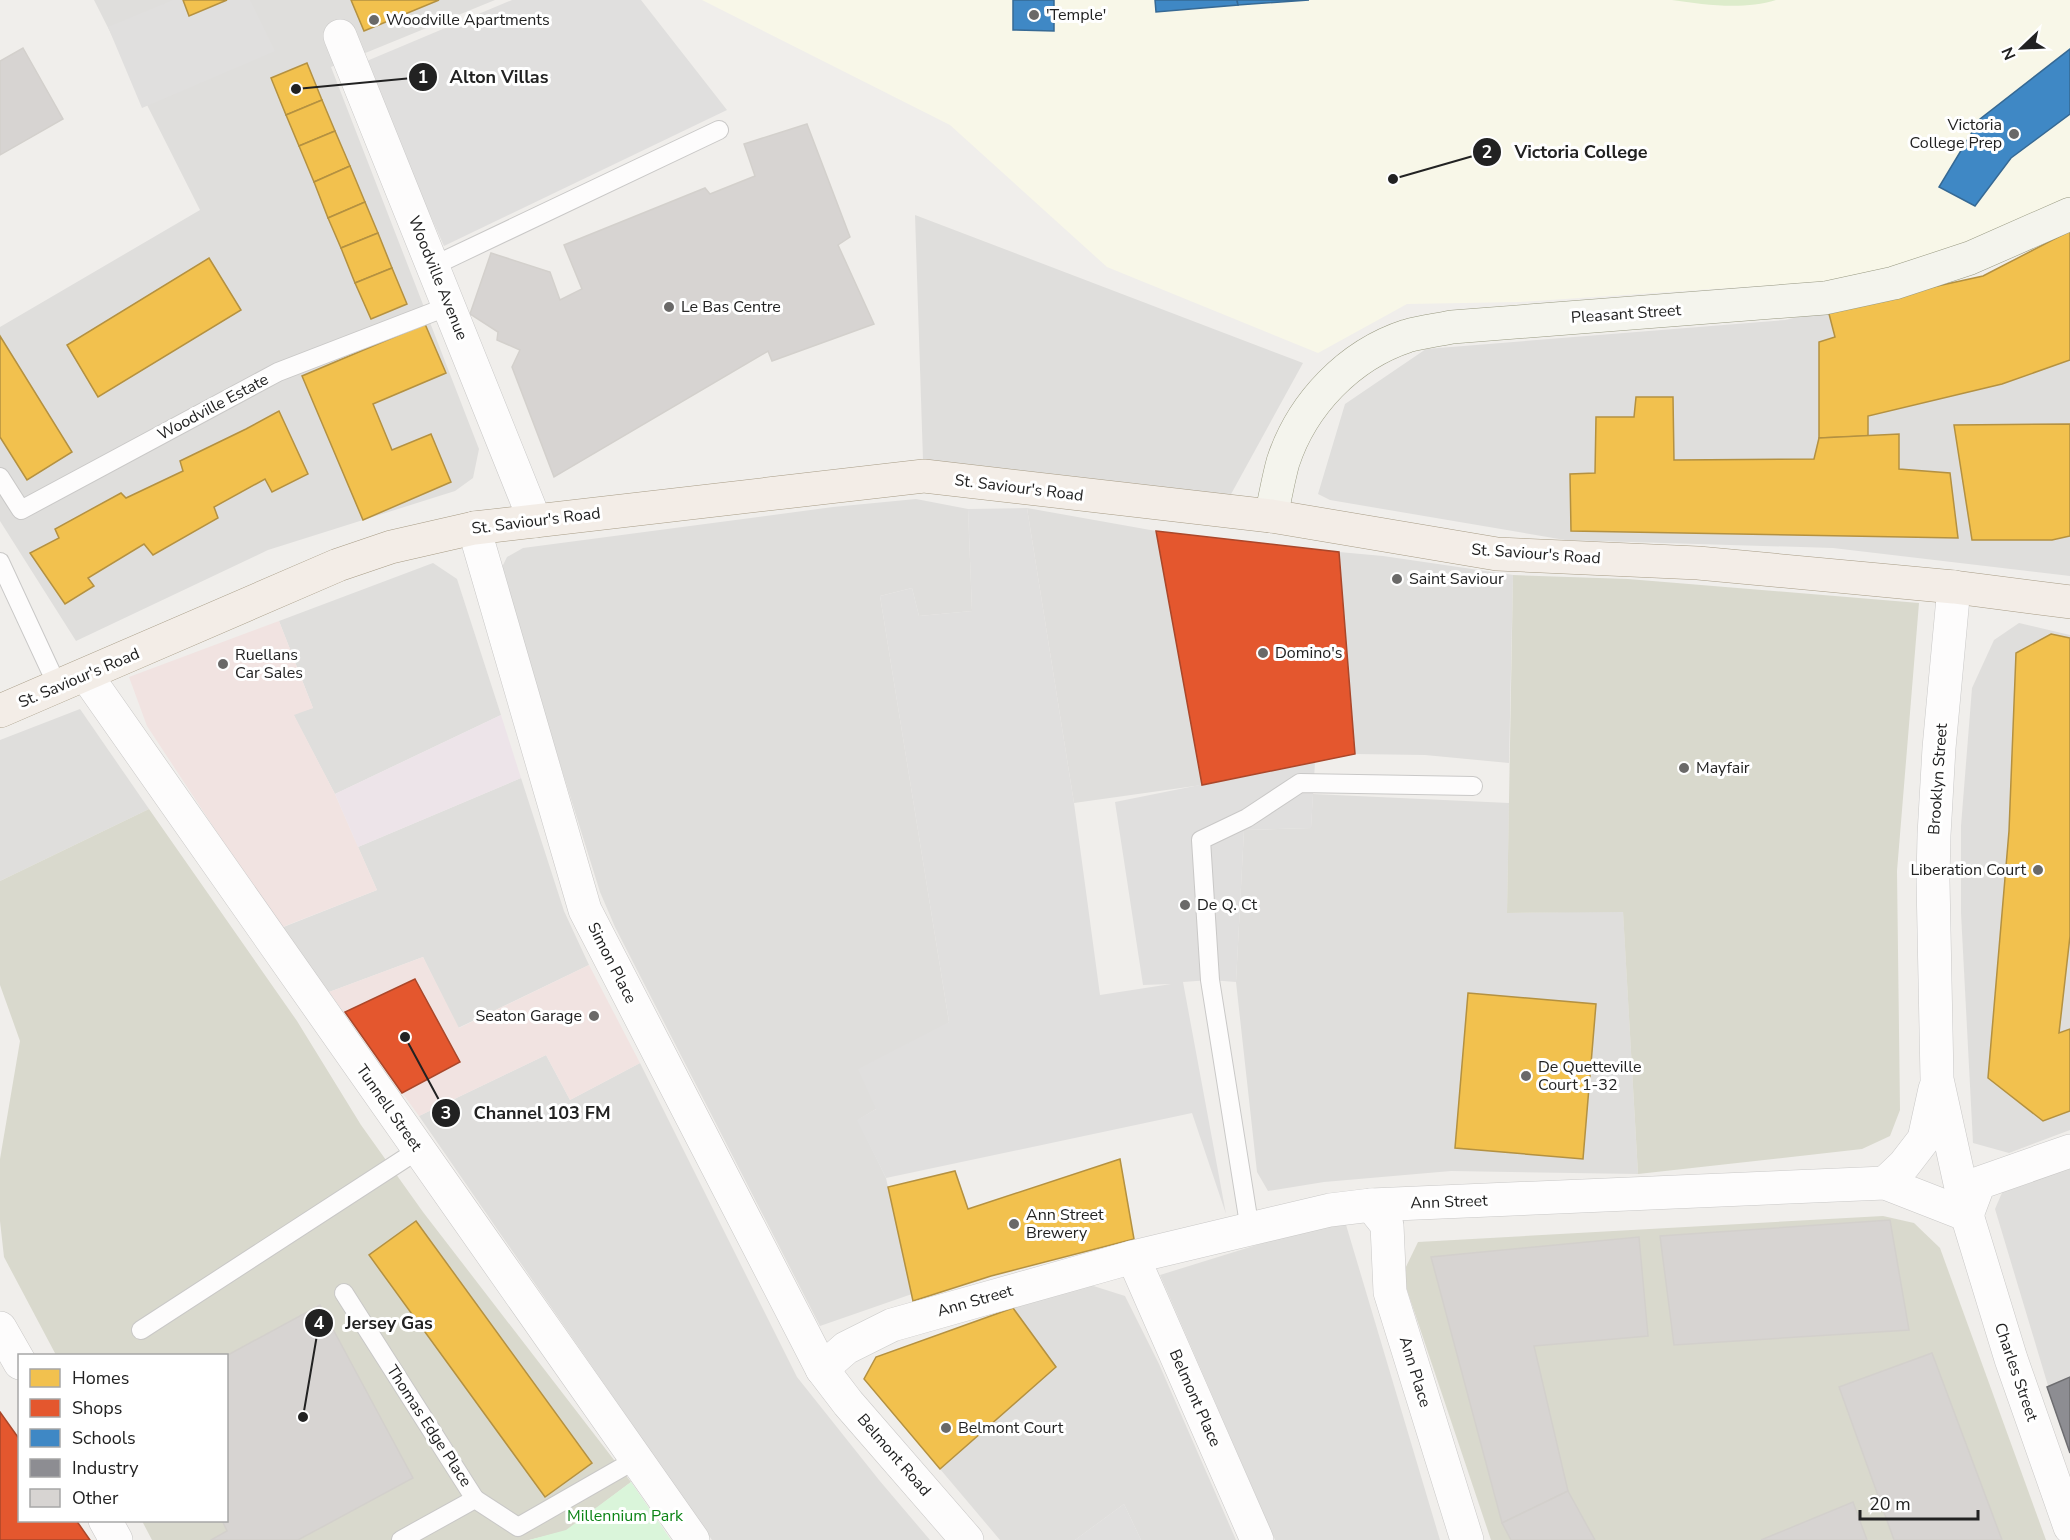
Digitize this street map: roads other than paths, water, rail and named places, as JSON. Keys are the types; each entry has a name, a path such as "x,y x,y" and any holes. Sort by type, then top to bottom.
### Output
{"main road":[{"name":"Pleasant Street","path":"1271,516 1283,463 1299,424 1328,387 1349,367 1373,351 1408,336 1452,327 1825,298 1894,283 1970,258 2070,214"},
{"name":"St. Saviour's Road","path":"0,711 338,565 391,547 474,528 924,476 1271,516 1497,554 1698,563 1954,587 2070,602"}],"street":[{"name":"Woodville Avenue","path":"340,36 535,521"},
{"name":"Simon Place","path":"474,528 585,909 822,1369"},
{"name":"Brooklyn Street","path":"1954,587 1939,748 1933,880 1937,1078 1966,1215"},
{"name":"Tunnell Street","path":"72,681 418,1149 693,1540"},
{"name":"Brooklyn Street","path":"1885,1183 1904,1165 1924,1139 1937,1078"},
{"path":"1966,1215 1979,1183 2070,1151"},
{"name":"Ann Street","path":"822,1369 846,1348 892,1325 1133,1257 1330,1210 1371,1205 1885,1183 1966,1215"},
{"name":"Ann Place","path":"1371,1205 1387,1225 1390,1292 1467,1540"},
{"name":"Charles Street","path":"1966,1215 2011,1359 2070,1527"},
{"name":"Belmont Place","path":"1133,1257 1257,1540"},
{"path":"0,1328 18,1360"},
{"name":"Belmont Road","path":"822,1369 848,1403 967,1540"},
{"path":"106,1522 116,1540"}],"lane":[{"path":"433,266 720,130"},
{"name":"Woodville Estate","path":"0,477 21,510 278,372 448,306"},
{"path":"0,562 72,681"},
{"path":"1250,1230 1210,980 1201,840 1247,818 1300,783 1473,786"},
{"path":"141,1330 418,1149"},
{"name":"Thomas Edge Place","path":"344,1293 475,1499 518,1527 635,1460"},
{"name":"Thomas Edge Place","path":"400,1540 475,1499"}],"place":[{"name":"'Temple'","path":"1034,15"},
{"name":"Woodville Apartments","path":"374,20"},
{"name":"Alton Villas","path":"296,89"},
{"name":"Victoria College Prep","path":"2014,134"},
{"name":"Victoria College","path":"1393,179"},
{"name":"Le Bas Centre","path":"669,307"},
{"name":"Saint Saviour","path":"1397,579"},
{"name":"Domino's","path":"1263,653"},
{"name":"Ruellans Car Sales","path":"223,664"},
{"name":"Mayfair","path":"1684,768"},
{"name":"Liberation Court","path":"2038,870"},
{"name":"De Q. Ct","path":"1185,905"},
{"name":"Seaton Garage","path":"594,1016"},
{"name":"Channel 103 FM","path":"405,1037"},
{"name":"De Quetteville Court 1-32","path":"1526,1076"},
{"name":"Ann Street Brewery","path":"1014,1224"},
{"name":"Jersey Gas","path":"303,1417"},
{"name":"Belmont Court","path":"946,1428"}],"park label":[{"name":"Millennium Park","path":"625,1516"}]}
